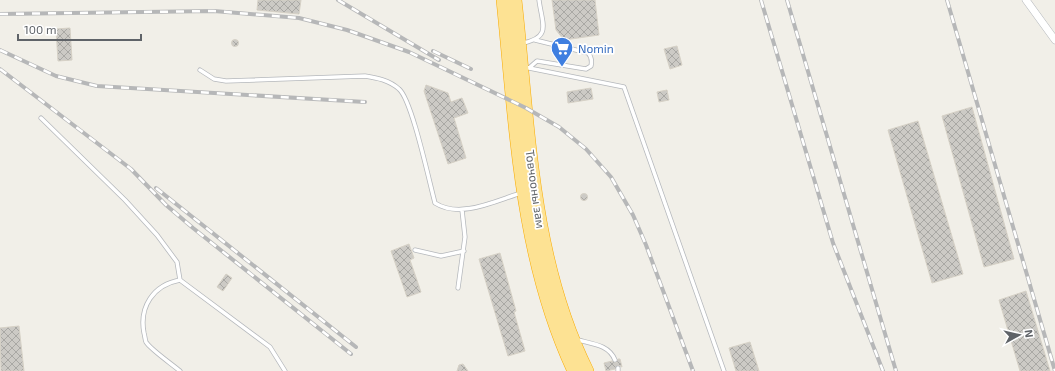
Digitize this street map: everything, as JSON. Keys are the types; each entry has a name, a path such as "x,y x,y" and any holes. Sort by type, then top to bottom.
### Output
{"highway":[{"name":"Товчооны зам","path":"503,0 529,228 545,293 565,353 574,371"},
{"name":"Товчооны зам","path":"515,0 520,43 526,67 532,176 540,226 556,290 572,339 587,371"}],"street":[{"path":"1026,0 1055,40"}],"lane":[{"path":"520,43 540,38 543,32 539,0"},
{"path":"526,67 538,61 586,69 591,66 592,63 588,53 535,40"},
{"path":"526,67 624,87 724,371"},
{"path":"200,70 214,79 226,81 365,76 389,82 400,89 412,113 435,203 447,209 462,210 524,192"},
{"path":"41,118 125,200 157,235 177,262 180,280 270,347 285,371"},
{"path":"458,288 464,251 465,229 462,210"},
{"path":"415,250 441,256 464,251"},
{"path":"180,280 170,282 160,289 146,304 143,325 146,343 180,371"},
{"path":"572,339 607,348 612,352 615,360"}],"building":[{"path":"258,0 301,0 299,14 257,10"},
{"path":"552,0 595,0 599,35 564,40 556,30"},
{"path":"70,28 72,60 58,61 56,29"},
{"path":"235,40 238,43 235,46 232,43"},
{"path":"677,46 682,65 670,69 664,49"},
{"path":"426,85 448,93 451,102 462,98 468,113 454,118 466,158 448,164 424,91"},
{"path":"591,88 593,99 568,103 567,92"},
{"path":"667,90 669,100 659,102 657,92"},
{"path":"972,107 1014,259 984,267 942,116"},
{"path":"918,121 963,274 932,283 888,130"},
{"path":"584,194 587,197 584,200 581,197"},
{"path":"409,244 414,258 410,260 421,292 407,297 391,251"},
{"path":"500,253 525,351 508,356 479,259"},
{"path":"226,274 232,278 223,291 217,287"},
{"path":"1026,291 1050,371 1020,371 999,300"},
{"path":"19,326 24,371 1,371 0,328"},
{"path":"750,342 759,371 736,371 729,348"},
{"path":"618,359 620,359 622,367 618,365 615,369 606,371 604,363 612,361 616,363"},
{"path":"463,364 468,371 457,371 459,365"}],"railway":[{"path":"338,0 439,60"},
{"path":"761,0 833,243 883,371"},
{"path":"787,0 896,371"},
{"path":"947,0 1055,371"},
{"path":"0,14 214,11 299,18 347,30 409,52 526,108 559,127 586,149 611,177 633,215 646,245 693,371"},
{"path":"0,50 56,76 97,86 365,102"},
{"path":"433,51 471,69"},
{"path":"0,69 131,169 166,205 193,228 351,354"},
{"path":"156,188 356,347"}],"place":[{"name":"Nomin","path":"562,68"}]}
